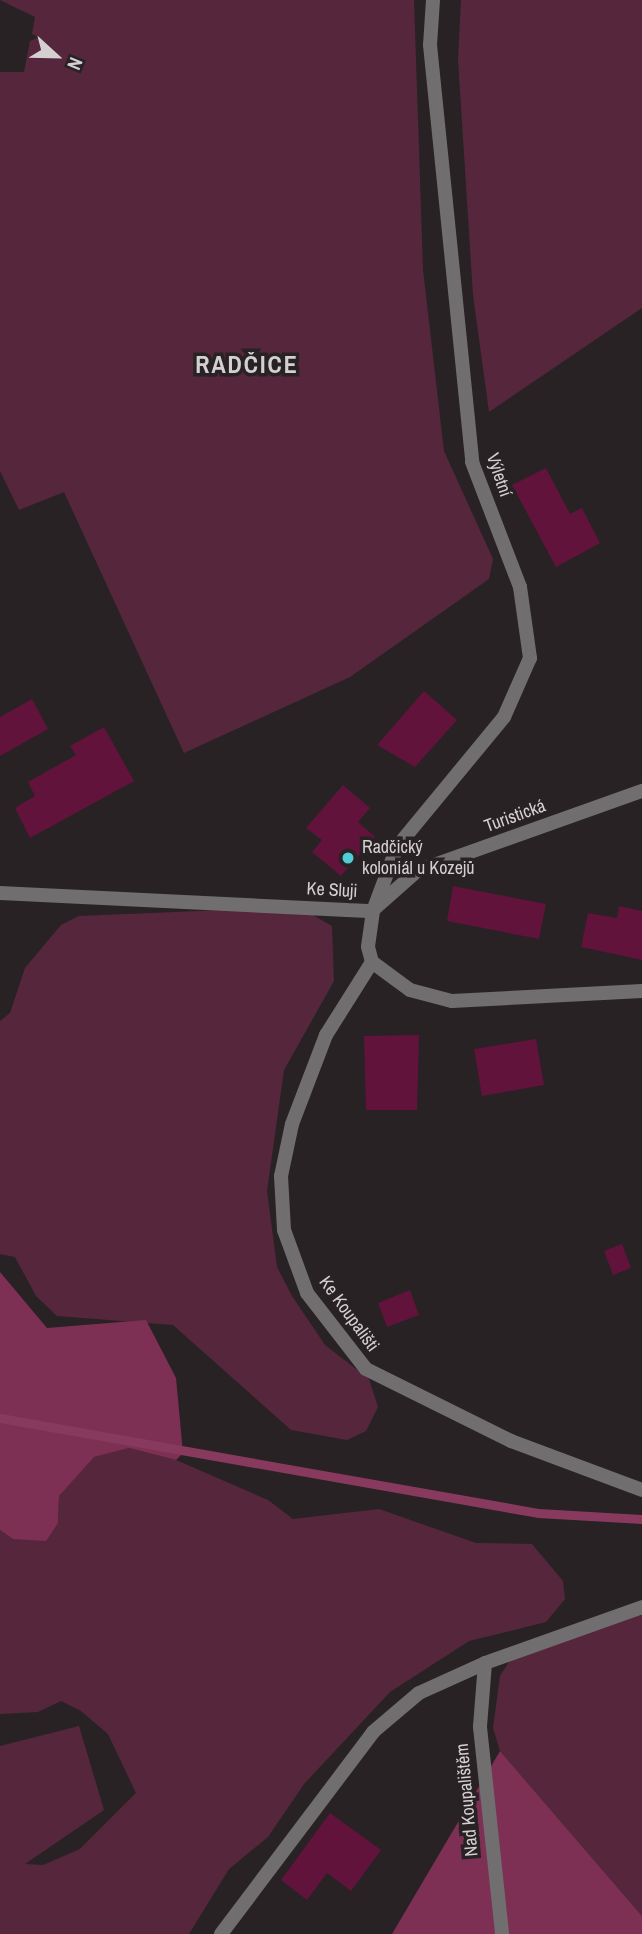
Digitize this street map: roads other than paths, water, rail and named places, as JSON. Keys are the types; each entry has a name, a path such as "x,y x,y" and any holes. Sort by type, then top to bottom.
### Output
{"street":[{"name":"Výletní","path":"373,911 397,847 504,717 530,658 520,587 472,462 430,45 433,0"},
{"name":"Turistická","path":"373,911 417,871 642,791"},
{"name":"Ke Sluji","path":"0,892 373,911 372,962"},
{"path":"372,962 410,990 452,1001 642,991"},
{"name":"Ke Koupališti","path":"372,962 326,1035 292,1124 281,1176 284,1230 307,1293 366,1369 511,1441 642,1490"},
{"path":"220,1934 373,1732 419,1693 485,1662 642,1607"},
{"name":"Nad Koupalištěm","path":"485,1662 480,1727 502,1934"}],"waterway":[{"path":"0,1418 538,1513 642,1519"}],"place":[{"name":"Radčický koloniál u Kozejů","path":"348,858"}],"district":[{"name":"RADČICE","path":"247,365"}]}
